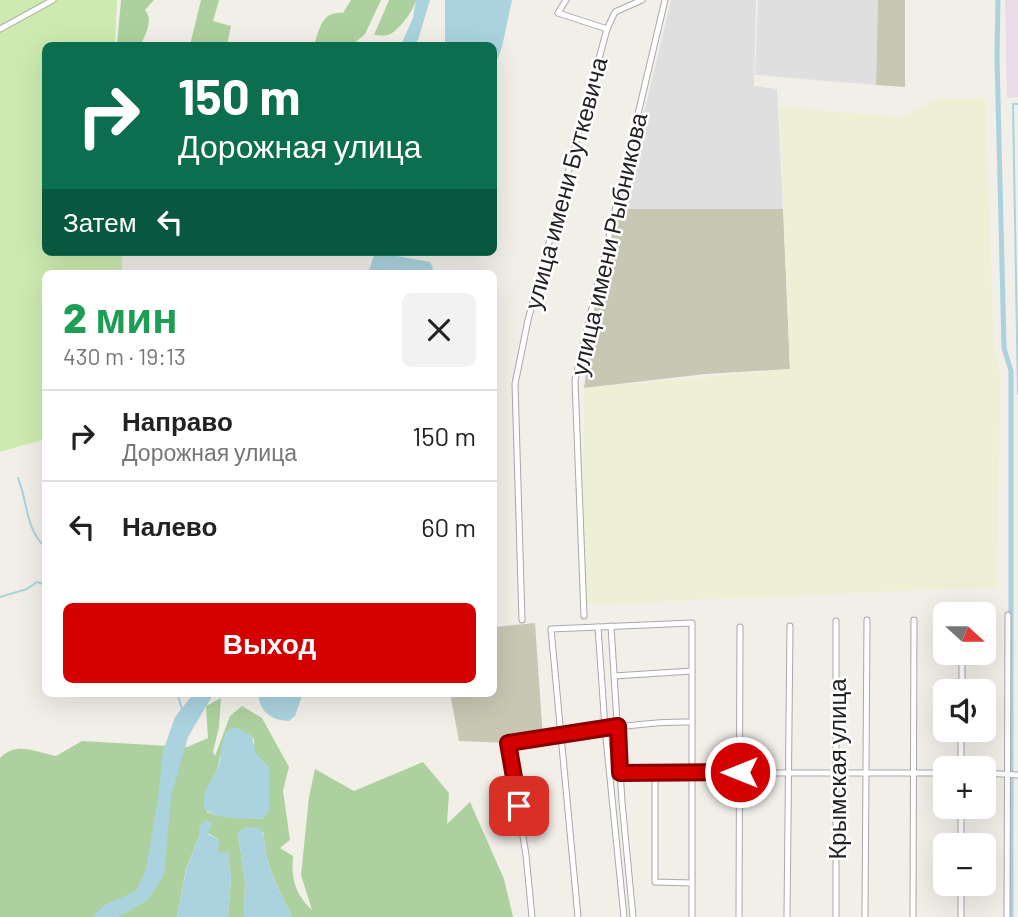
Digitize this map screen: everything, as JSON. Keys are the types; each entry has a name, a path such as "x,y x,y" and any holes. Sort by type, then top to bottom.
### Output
{"street":[{"path":"0,29 53,0"},
{"path":"566,0 558,13 607,29"},
{"name":"улица имени Буткевича","path":"522,620 514,384 528,320 607,29 615,12 642,0"},
{"name":"улица имени Рыбникова","path":"584,616 575,380 665,0"},
{"path":"1007,917 1008,614"},
{"path":"865,917 867,620"},
{"path":"913,917 914,620"},
{"name":"Крымская улица","path":"836,621 836,917"},
{"path":"578,917 551,629 692,622 692,917"},
{"path":"611,626 620,773 633,917"},
{"path":"787,917 790,626"},
{"path":"598,627 624,917"},
{"path":"739,917 740,627"},
{"path":"614,676 692,671"},
{"path":"532,917 526,855 508,743 618,726 692,722"},
{"path":"655,772 655,882 692,883"},
{"path":"620,773 933,773"},
{"path":"996,773 1018,775"},
{"path":"961,896 961,917"}],"shaded area":[{"path":"671,0 756,0 754,86 777,89 783,209 621,209"},
{"path":"758,0 878,0 876,85 755,75"},
{"path":"878,0 905,0 905,87 876,85"},
{"path":"1005,0 1018,0 1018,97 1007,98"},
{"path":"985,97 994,344 1001,378 996,587 583,605 584,388 790,369 779,106 903,118 934,100"},
{"path":"621,209 783,209 790,369 705,374 584,388 600,274"},
{"path":"535,623 543,739 508,743 459,741 451,697 497,697 497,627"}],"green space":[{"path":"0,0 117,0 115,42 42,42 42,256 122,256 122,270 42,270 42,440 0,452"},
{"path":"121,0 154,0 145,10 149,23 142,42 117,42"},
{"path":"201,0 219,0 213,21 231,26 228,42 191,42"},
{"path":"351,0 381,0 365,34 356,42 315,42 326,18 343,13"},
{"path":"389,0 416,0 410,14 395,31 388,35 374,35"},
{"path":"221,698 219,727 213,752 215,756 230,716 242,706 262,718 289,767 283,791 290,840 280,848 293,856 295,886 312,910 301,875 309,797 315,769 354,791 423,762 449,793 447,824 470,802 504,879 513,917 292,917 269,865 264,832 238,833 245,882 244,917 228,917 231,877 228,853 219,853 219,840 199,827 199,837 186,869 177,917 0,917 0,758 20,749 56,756 82,741 187,747 208,738 206,706","holes":["238,728 254,739 254,752 269,768 269,810 262,819 207,812 226,733"]}],"water":[{"path":"416,0 430,0 418,40 402,42 413,18"},
{"path":"445,0 512,0 497,61 497,42 445,42"},
{"path":"374,256 397,256 430,262 433,268 432,270 369,270"},
{"path":"191,697 212,697 188,737 171,797 164,876 148,900 118,917 93,917 104,905 136,891 146,869 163,751 175,717"},
{"path":"259,697 302,697 295,716 289,721 271,717 261,705"},
{"path":"231,728 238,728 252,736 255,752 269,768 269,810 262,819 222,817 204,807 206,790 219,765 223,741"},
{"path":"206,820 212,823 208,834 219,840 218,851 228,852 231,877 228,917 177,917 186,870 199,837 199,827"},
{"path":"256,827 264,833 269,865 292,917 244,917 245,882 238,833 243,828"}],"waterway":[{"path":"998,0 1004,348 1011,371 1011,917"},
{"path":"1018,104 1013,104 1018,394"},
{"path":"18,478 31,524 42,544"},
{"path":"0,597 27,589 37,582 42,584"},
{"path":"178,697 182,709"}],"route":[{"path":"519,806 508,743 618,726 620,773 740,772"}]}
